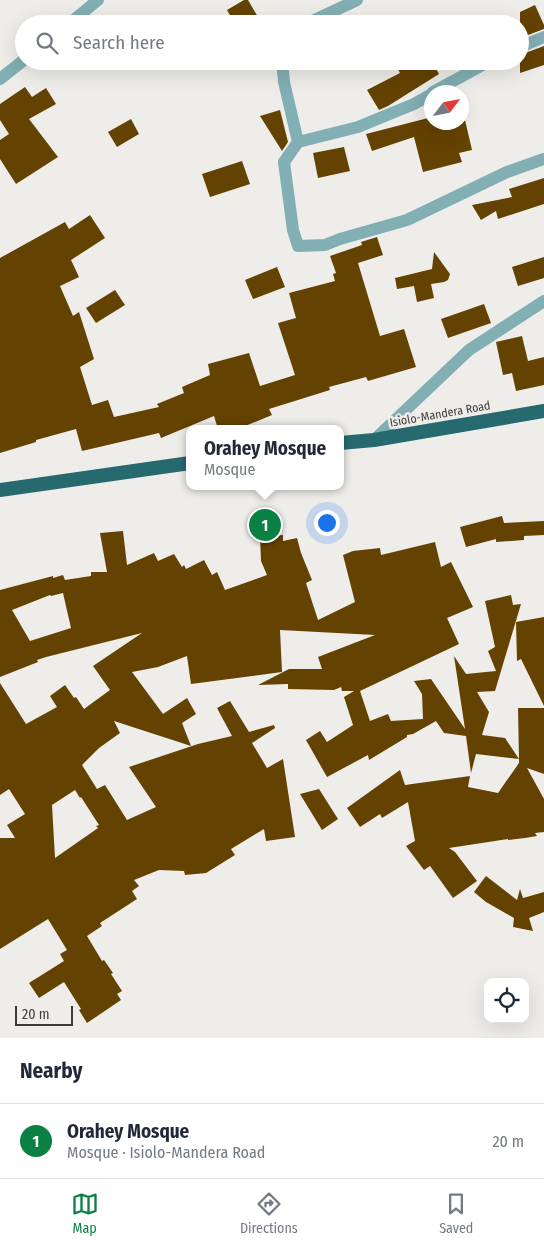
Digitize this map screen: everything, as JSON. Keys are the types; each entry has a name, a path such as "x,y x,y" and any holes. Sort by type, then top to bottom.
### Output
{"highway":[{"name":"Isiolo-Mandera Road","path":"344,444 544,411"},
{"path":"0,490 186,464"}],"street":[{"path":"80,15 98,0"},
{"path":"325,15 357,0"},
{"path":"529,43 544,37"},
{"path":"0,79 15,67"},
{"path":"283,70 298,142"},
{"path":"446,85 474,70"},
{"path":"424,98 414,104 358,127 298,142 284,162 293,230 298,246 325,246 340,239 407,220 507,172 544,159"},
{"path":"374,440 469,350 544,301"}],"building":[{"path":"244,0 248,0 257,15 230,15 227,10"},
{"path":"535,5 544,29 529,35 529,15 520,15 520,12"},
{"path":"544,46 544,65 529,70 529,52"},
{"path":"398,70 437,70 439,74 379,110 367,90 400,73"},
{"path":"25,87 32,97 46,88 56,104 29,119 58,157 16,184 0,159 0,140 9,134 0,120 0,104"},
{"path":"280,110 288,142 282,151 260,116"},
{"path":"131,119 139,134 117,147 108,132"},
{"path":"424,119 424,130 467,130 472,150 459,153 462,162 423,172 414,137 372,151 366,134"},
{"path":"344,147 350,171 318,178 313,153"},
{"path":"242,161 250,184 210,197 202,174"},
{"path":"544,178 544,204 498,219 496,211 481,220 472,205 512,197 509,189"},
{"path":"90,215 105,238 71,260 79,277 60,286 73,316 79,312 94,359 80,367 92,405 108,400 114,417 159,407 157,404 184,393 182,387 210,375 208,364 249,353 260,386 295,375 278,323 296,318 289,293 335,281 333,274 336,273 330,256 362,245 361,242 377,237 383,255 358,263 380,336 404,329 416,367 368,381 366,377 329,387 330,390 269,409 272,415 248,425 217,425 214,416 192,425 186,425 186,428 161,438 159,433 82,451 76,429 36,440 36,442 0,453 0,258 65,222 69,229"},
{"path":"434,252 450,274 448,280 431,284 434,298 417,302 414,286 397,289 395,278 432,269"},
{"path":"544,257 544,278 518,286 512,267"},
{"path":"277,267 285,287 253,299 245,280"},
{"path":"115,290 125,305 96,323 86,308"},
{"path":"484,304 491,323 448,338 441,319"},
{"path":"522,336 528,361 544,357 544,385 516,391 512,373 503,375 496,342"},
{"path":"502,516 504,523 544,521 544,535 524,536 524,540 496,542 496,539 466,547 460,527"},
{"path":"123,531 127,565 154,553 158,561 174,554 182,567 184,565 186,569 204,560 212,575 217,572 225,590 267,575 261,561 260,537 283,535 283,541 297,538 312,580 306,583 318,620 355,602 343,555 353,551 380,548 381,555 435,542 441,567 451,562 473,607 447,618 459,644 360,691 370,721 388,714 391,721 423,719 422,694 414,681 431,679 465,729 454,656 466,674 496,671 488,651 495,647 485,601 511,595 513,605 521,604 495,691 477,692 489,712 482,735 505,738 519,759 476,754 471,773 466,736 444,733 436,721 413,734 407,735 407,737 369,760 368,755 327,777 306,740 320,731 327,742 353,725 344,697 354,691 342,691 341,687 334,690 288,689 288,684 258,685 289,669 322,669 318,657 375,635 280,630 282,672 191,684 187,656 158,667 132,672 163,714 187,698 196,714 182,723 191,746 114,721 120,733 99,748 82,765 97,789 105,785 127,820 156,807 129,767 198,744 232,736 217,708 230,701 249,732 274,725 275,728 252,743 267,768 283,759 295,837 266,841 264,829 231,849 235,855 206,873 185,875 184,871 159,870 134,880 139,886 132,891 137,899 100,923 102,926 87,936 102,961 104,960 113,973 111,974 122,991 117,994 121,1000 87,1023 79,1010 81,1009 64,982 39,998 29,983 64,961 60,954 67,950 48,919 0,949 0,838 15,838 7,825 25,814 9,789 0,795 0,683 26,724 57,707 50,696 65,685 84,709 110,690 93,666 142,633 46,657 0,677 0,590 53,576 53,578 63,575 65,580 91,576 91,572 107,572 100,533","holes":["63,593 71,628 30,641 12,610 50,595","75,790 99,825 96,826 98,828 55,858 52,805"]},
{"path":"544,617 544,706 521,659 517,661 516,622"},
{"path":"518,708 544,708 544,774 527,768 544,799 544,832 535,833 537,836 449,848 455,852 477,881 453,898 430,866 424,870 406,846 415,841 408,802 382,818 380,814 360,827 347,808 400,770 405,785 470,776 468,787 498,793 519,763"},
{"path":"319,789 338,819 322,830 300,794"},
{"path":"486,876 517,900 520,889 523,898 544,892 544,912 529,918 533,931 513,927 514,918 486,902 474,892"}],"place":[{"name":"Orahey Mosque","path":"265,525"}]}
